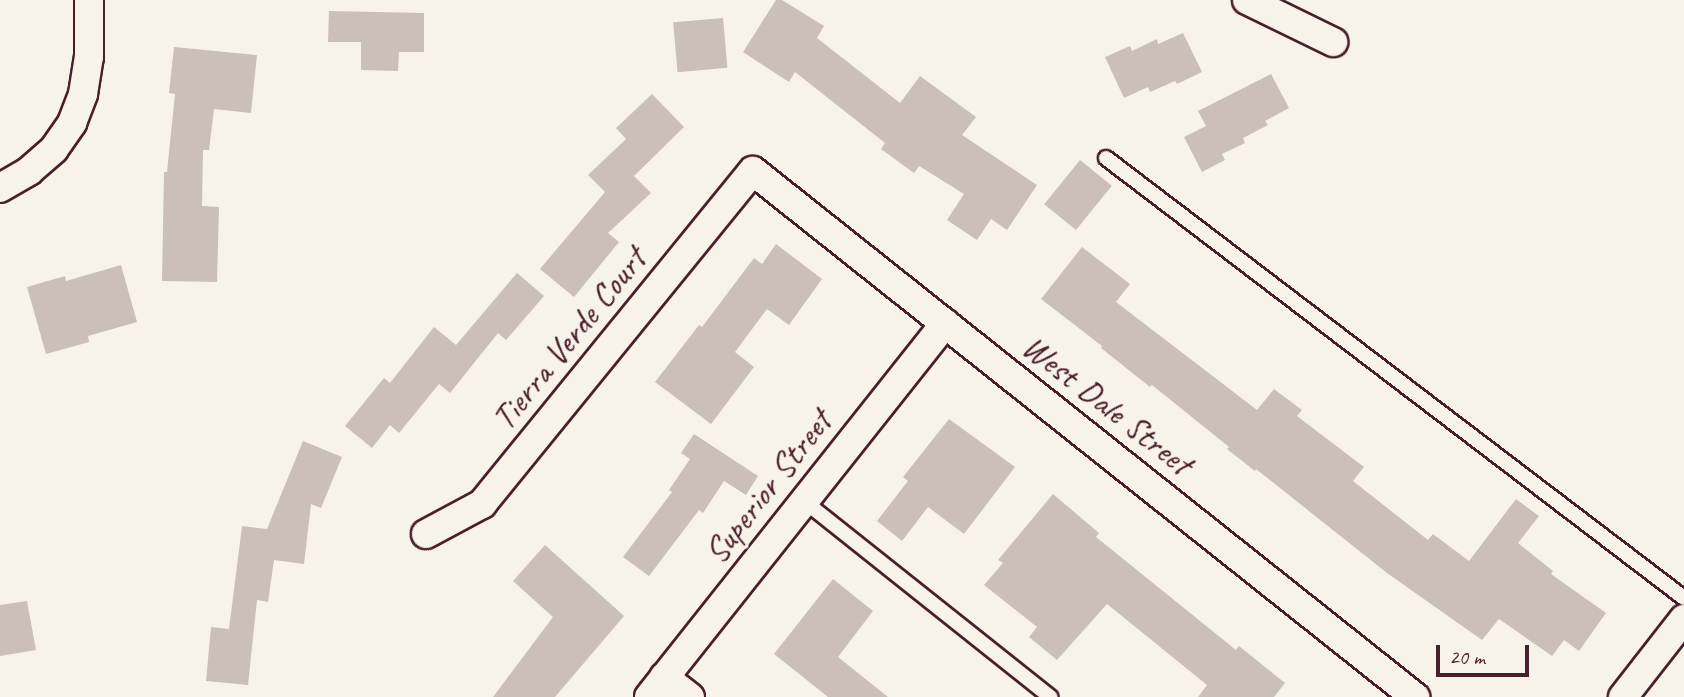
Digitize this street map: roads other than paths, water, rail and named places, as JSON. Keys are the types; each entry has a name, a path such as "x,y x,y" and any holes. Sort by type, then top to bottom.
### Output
{"street":[{"path":"0,188 29,171 54,149 72,123 83,94 89,57 89,0"},
{"path":"1247,0 1333,42"},
{"name":"West Dale Street","path":"753,171 1415,697"},
{"name":"Tierra Verde Court","path":"426,534 482,504 753,171"},
{"name":"Superior Street","path":"657,687 945,323"},
{"path":"1623,697 1684,619"},
{"path":"657,687 690,697"}],"lane":[{"path":"1106,158 1684,598"},
{"path":"804,501 1050,697"}]}
